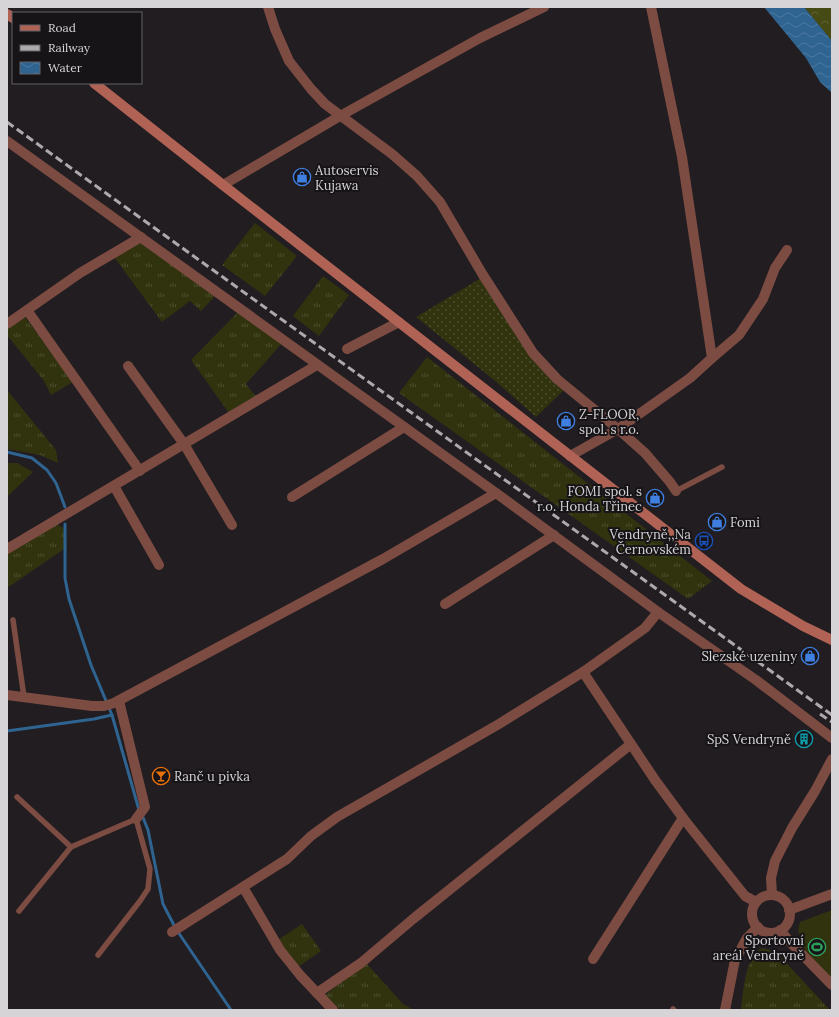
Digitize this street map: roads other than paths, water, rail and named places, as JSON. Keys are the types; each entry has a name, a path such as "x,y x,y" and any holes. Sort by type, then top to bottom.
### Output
{"main road":[{"path":"95,84 742,589 803,626 832,640"}],"street":[{"path":"268,7 275,30 289,61 311,89 325,104 392,154 417,176 440,202 494,292 533,353 557,379 645,453 676,491"},
{"path":"223,185 340,116 480,38 544,7"},
{"path":"651,7 682,157 712,358"},
{"path":"7,141 496,493 658,612 756,680 832,738"},
{"path":"7,324 80,273 140,237"},
{"path":"570,456 618,429 690,378 738,335 763,299 775,268 787,250"},
{"path":"27,310 140,471"},
{"path":"347,349 399,322"},
{"path":"7,550 317,365"},
{"path":"128,366 184,444 232,525"},
{"path":"292,497 404,427"},
{"path":"114,486 159,565"},
{"path":"7,695 104,706 117,702 383,559 496,493"},
{"path":"444,604 554,535"},
{"path":"175,930 287,859 311,836 337,816 499,724 583,672 645,628 658,612"},
{"path":"583,672 630,744 683,818 745,896 756,902"},
{"path":"117,702 145,807 136,818"},
{"path":"317,993 361,962 630,744"},
{"path":"772,894 771,878 775,861 792,828 815,792 832,759"},
{"path":"593,959 683,818"},
{"path":"243,887 280,950 329,1009"},
{"path":"772,894 780,896 786,903 789,910 789,918 786,925 780,930 769,933 758,927 754,921 753,913 756,902 764,896 772,894"},
{"path":"789,910 832,894"},
{"path":"725,1010 735,960 747,938 758,927"},
{"path":"780,930 832,984"}],"lane":[{"path":"676,491 722,467"},
{"path":"13,620 24,697"},
{"path":"17,797 71,847"},
{"path":"19,911 71,847 136,818 150,869 148,889 98,955"}],"water":[{"path":"764,7 804,7 832,41 832,93 820,82 806,58"}],"waterway":[{"path":"7,452 32,458 47,470 56,483 65,507"},
{"path":"65,524 65,578 69,599 91,665 112,715"},
{"path":"7,731 94,719 112,715 139,810"},
{"path":"142,815 148,830 163,904 176,929 231,1010"}],"railway":[{"path":"7,122 832,715"},
{"path":"820,714 832,722"}],"place":[{"name":"Autoservis Kujawa","path":"302,177"},
{"name":"Z-FLOOR, spol. s r.o.","path":"566,421"},
{"name":"FOMI spol. s r.o. Honda Třinec","path":"655,498"},
{"name":"Fomi","path":"717,522"},
{"name":"Vendryně,,Na Černovském","path":"704,541"},
{"name":"Slezské uzeniny","path":"810,656"},
{"name":"SpS Vendryně","path":"804,739"},
{"name":"Ranč u pivka","path":"161,776"},
{"name":"Sportovní areál Vendryně","path":"817,947"}]}
